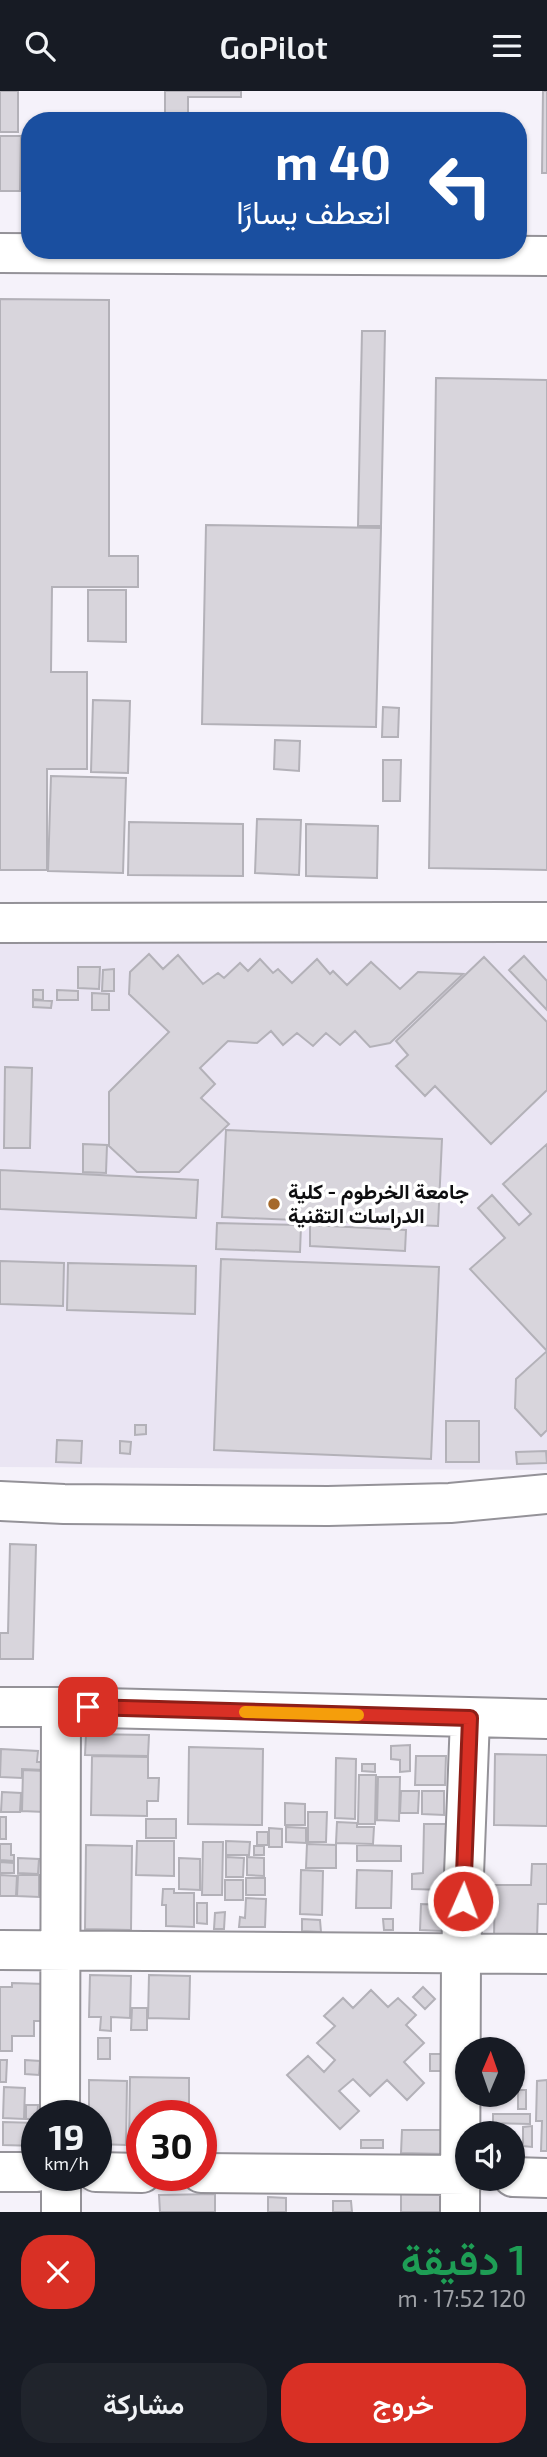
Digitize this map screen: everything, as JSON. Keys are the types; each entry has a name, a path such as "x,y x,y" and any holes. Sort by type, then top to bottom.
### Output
{"street":[{"path":"0,253 21,253"},
{"path":"527,256 547,256"},
{"path":"0,923 547,922"},
{"path":"0,1501 328,1506 450,1503 547,1494"},
{"path":"0,1707 547,1719"},
{"path":"60,2100 61,1707"},
{"path":"462,2121 461,1953 470,1718"},
{"path":"0,1950 547,1954"},
{"path":"0,2172 21,2172"},
{"path":"217,2174 455,2188"},
{"path":"525,2177 547,2178"},
{"path":"61,2191 61,2212"}],"shaded area":[{"name":"جامعة الخرطوم - كلية الدراسات التقنية","path":"0,939 547,940 547,1470 0,1467"}],"building":[{"path":"0,91 18,91 18,132 0,132"},
{"path":"165,91 241,91 241,97 188,97 188,112 165,112"},
{"path":"543,91 547,91 547,173 542,173"},
{"path":"0,136 21,136 20,191 0,191"},
{"path":"0,299 109,300 109,556 138,556 138,587 52,587 51,672 87,672 87,769 47,769 47,870 0,870"},
{"path":"362,331 385,331 381,526 358,526"},
{"path":"436,378 547,380 547,870 429,868"},
{"path":"206,525 381,528 376,727 202,724"},
{"path":"88,590 126,590 126,642 88,641"},
{"path":"93,700 130,701 128,773 91,772"},
{"path":"383,707 399,708 398,737 382,737"},
{"path":"275,740 300,741 299,771 274,769"},
{"path":"383,760 401,760 400,801 383,801"},
{"path":"51,776 126,778 123,873 48,871"},
{"path":"257,819 301,820 299,875 255,873"},
{"path":"129,822 243,824 243,876 128,875"},
{"path":"306,824 378,826 377,878 306,876"},
{"path":"149,954 163,969 178,955 203,984 218,973 224,978 240,963 248,971 260,959 273,973 278,969 292,983 317,959 330,974 333,971 347,985 371,962 400,989 418,972 463,974 390,1043 370,1047 355,1031 340,1045 326,1033 313,1046 297,1033 283,1045 271,1031 257,1043 228,1041 200,1068 215,1084 201,1098 229,1124 179,1172 137,1172 109,1146 109,1092 169,1032 129,994 130,972"},
{"path":"524,956 547,981 547,1010 509,970"},
{"path":"484,957 547,1022 547,1090 491,1144 435,1086 425,1096 396,1066 408,1055 396,1041"},
{"path":"78,967 100,967 99,989 78,988"},
{"path":"114,969 114,991 102,991 103,970"},
{"path":"33,990 43,990 43,1000 33,999"},
{"path":"57,990 78,991 78,1000 57,1000"},
{"path":"92,993 109,994 109,1010 92,1010"},
{"path":"33,1000 52,1001 51,1008 33,1007"},
{"path":"5,1067 32,1068 30,1148 4,1148"},
{"path":"226,1130 442,1139 438,1226 222,1217"},
{"path":"83,1144 107,1145 106,1173 83,1172"},
{"path":"547,1144 547,1351 470,1269 505,1238 478,1208 492,1195 519,1225 531,1214 503,1184"},
{"path":"0,1170 198,1180 196,1218 0,1209"},
{"path":"217,1223 301,1225 300,1252 216,1249"},
{"path":"310,1225 406,1230 405,1251 310,1246"},
{"path":"221,1259 439,1267 431,1459 214,1450"},
{"path":"0,1261 64,1263 63,1306 0,1304"},
{"path":"68,1263 196,1266 195,1314 67,1310"},
{"path":"547,1351 547,1430 541,1436 515,1408 516,1379"},
{"path":"446,1421 479,1421 479,1462 446,1462"},
{"path":"135,1425 146,1425 146,1434 135,1435"},
{"path":"57,1440 82,1441 81,1463 56,1462"},
{"path":"120,1441 131,1442 130,1454 120,1453"},
{"path":"546,1451 547,1463 517,1464 516,1452"},
{"path":"10,1544 36,1545 33,1659 0,1659 0,1633 8,1633"},
{"path":"86,1734 149,1735 148,1756 85,1755"},
{"path":"410,1745 410,1771 400,1772 400,1760 391,1759 391,1746"},
{"path":"189,1747 263,1749 262,1825 188,1824"},
{"path":"1,1749 38,1751 37,1762 46,1762 46,1770 22,1769 22,1778 0,1777"},
{"path":"495,1754 547,1755 547,1826 494,1825"},
{"path":"92,1756 148,1757 148,1778 159,1778 158,1801 147,1801 147,1816 91,1815"},
{"path":"416,1756 446,1756 445,1785 415,1785"},
{"path":"336,1758 356,1759 355,1819 335,1818"},
{"path":"362,1764 375,1764 375,1772 362,1771"},
{"path":"23,1770 45,1771 44,1812 22,1811"},
{"path":"359,1775 376,1775 375,1824 358,1824"},
{"path":"378,1777 400,1777 399,1821 377,1820"},
{"path":"401,1791 419,1791 418,1813 400,1813"},
{"path":"422,1791 444,1791 444,1815 422,1814"},
{"path":"2,1792 21,1793 20,1812 1,1812"},
{"path":"285,1803 305,1804 305,1825 285,1825"},
{"path":"308,1812 327,1812 326,1842 308,1842"},
{"path":"0,1817 6,1817 6,1839 0,1839"},
{"path":"146,1819 176,1819 176,1838 146,1838"},
{"path":"337,1822 357,1823 357,1827 374,1827 373,1844 336,1843"},
{"path":"424,1824 446,1824 444,1890 412,1889 412,1874 423,1873"},
{"path":"286,1827 306,1828 306,1843 286,1842"},
{"path":"269,1828 282,1829 282,1847 269,1847"},
{"path":"257,1832 268,1832 268,1845 257,1845"},
{"path":"137,1841 174,1841 174,1876 136,1875"},
{"path":"226,1841 250,1842 249,1855 226,1855"},
{"path":"203,1842 223,1842 222,1895 202,1895"},
{"path":"0,1844 11,1844 14,1861 0,1860"},
{"path":"307,1844 336,1845 336,1868 306,1868"},
{"path":"86,1845 132,1846 131,1930 85,1929"},
{"path":"357,1845 401,1846 401,1861 357,1861"},
{"path":"254,1846 264,1846 264,1855 254,1855"},
{"path":"226,1857 244,1858 243,1877 226,1877"},
{"path":"247,1857 264,1858 264,1876 247,1875"},
{"path":"18,1858 39,1859 38,1874 18,1873"},
{"path":"179,1858 200,1859 200,1890 179,1889"},
{"path":"0,1862 14,1863 14,1873 0,1873"},
{"path":"532,1864 547,1864 547,1904 538,1904 537,1938 494,1937 495,1885 531,1885"},
{"path":"301,1870 323,1871 322,1915 300,1914"},
{"path":"357,1870 392,1871 391,1908 356,1908"},
{"path":"0,1875 17,1876 16,1896 0,1896"},
{"path":"18,1875 39,1875 39,1897 17,1896"},
{"path":"246,1878 265,1878 265,1895 246,1895"},
{"path":"225,1880 243,1880 243,1900 225,1900"},
{"path":"163,1889 174,1889 174,1893 194,1893 194,1927 166,1926 166,1905 162,1905"},
{"path":"246,1898 266,1899 265,1927 239,1927 240,1917 245,1918"},
{"path":"197,1903 207,1903 207,1924 197,1923"},
{"path":"421,1904 443,1905 442,1931 420,1930"},
{"path":"225,1912 224,1929 214,1929 215,1913"},
{"path":"302,1919 320,1920 321,1932 302,1931"},
{"path":"383,1919 393,1919 393,1930 384,1930"},
{"path":"90,1975 131,1976 130,2018 111,2017 111,2031 100,2030 101,2017 89,2017"},
{"path":"149,1975 190,1976 189,2019 148,2018"},
{"path":"12,1983 46,1984 46,2021 34,2021 34,2036 12,2036 12,2051 0,2051 0,1987 12,1987"},
{"path":"423,1987 435,1999 425,2009 413,1997"},
{"path":"371,1990 388,2007 398,1998 416,2015 406,2025 424,2043 404,2062 424,2083 407,2100 387,2080 370,2096 353,2079 339,2091 359,2111 340,2129 287,2075 308,2056 324,2072 335,2060 317,2043 335,2026 324,2016 343,1998 353,2008"},
{"path":"132,2008 147,2008 147,2030 131,2030"},
{"path":"98,2038 110,2038 110,2059 98,2059"},
{"path":"430,2054 442,2054 442,2071 430,2071"},
{"path":"0,2060 7,2060 6,2082 0,2082"},
{"path":"25,2060 40,2061 39,2075 25,2074"},
{"path":"130,2077 189,2078 189,2100 130,2100"},
{"path":"89,2080 127,2081 126,2145 112,2145 112,2100 89,2100"},
{"path":"547,2080 547,2151 541,2151 542,2121 536,2121 537,2081"},
{"path":"4,2087 25,2088 25,2100 21,2100 21,2119 3,2118"},
{"path":"526,2090 526,2109 518,2109 525,2107"},
{"path":"493,2114 530,2114 530,2124 525,2124 525,2121 493,2121"},
{"path":"3,2122 21,2123 21,2146 3,2145"},
{"path":"532,2126 532,2147 525,2146 525,2127"},
{"path":"402,2130 444,2130 444,2154 401,2153"},
{"path":"361,2140 383,2140 383,2148 361,2148"},
{"path":"446,2189 446,2212 401,2212 401,2190"},
{"path":"215,2194 215,2212 160,2212 159,2195"},
{"path":"268,2197 286,2198 286,2212 268,2212"},
{"path":"333,2201 351,2201 352,2212 333,2212"}],"slow traffic":[{"path":"245,1712 358,1715"}],"place":[{"name":"جامعة الخرطوم - كلية الدراسات التقنية","path":"274,1204"}],"route":[{"path":"88,1707 470,1718 463,1901"}]}
